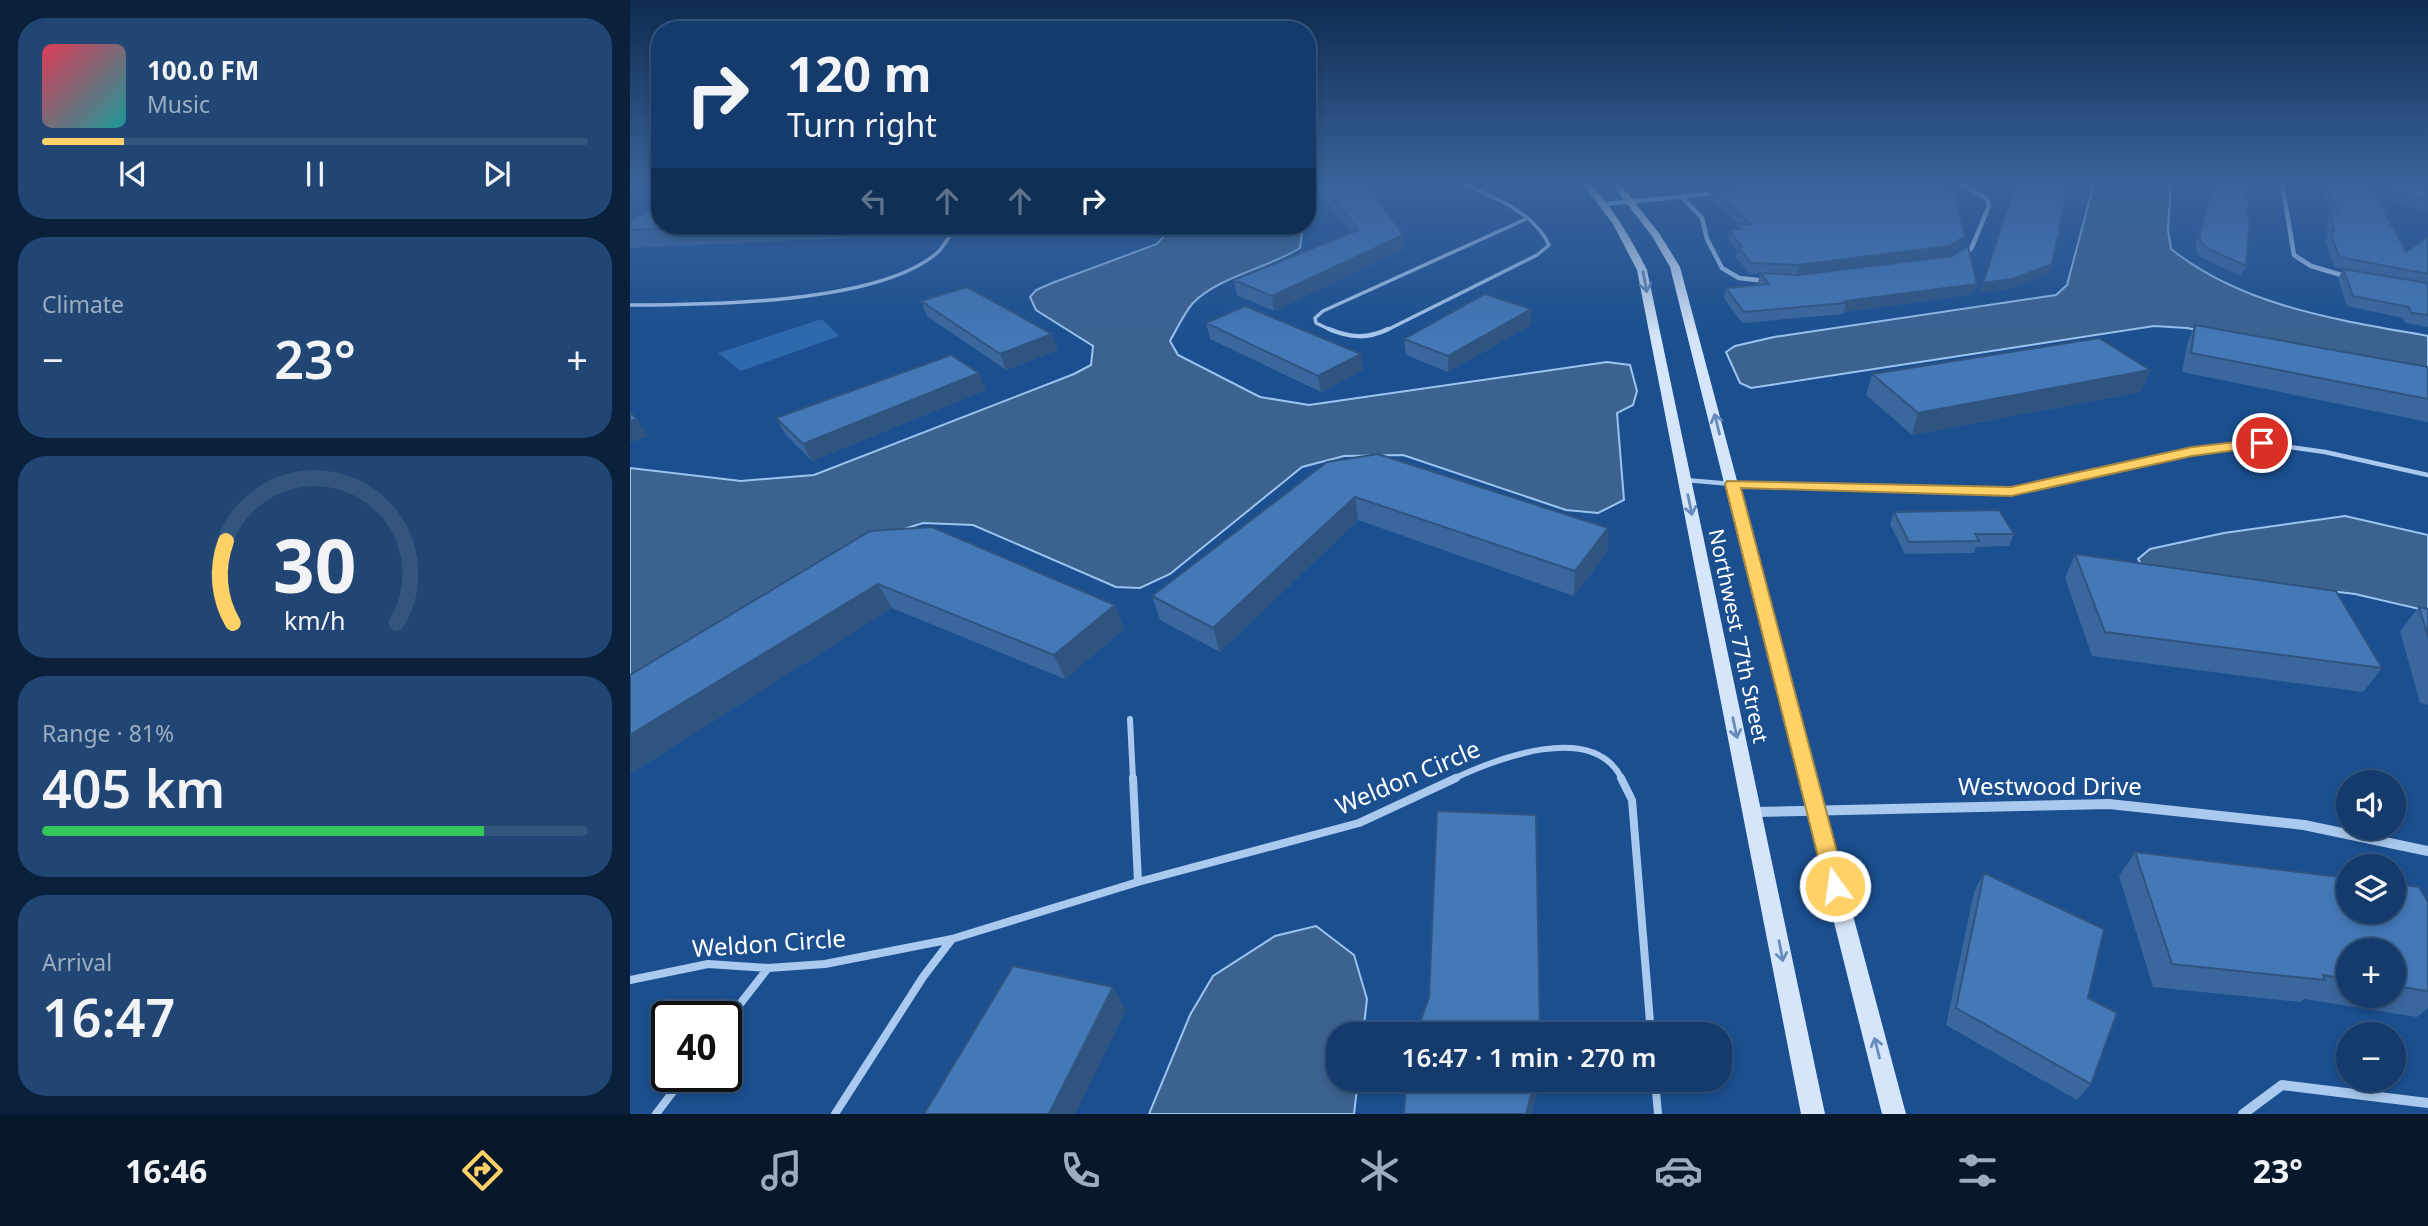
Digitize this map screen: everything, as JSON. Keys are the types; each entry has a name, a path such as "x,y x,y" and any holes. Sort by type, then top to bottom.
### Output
{"street":[{"name":"Northwest 77th Street","path":"1626,235 1642,270 1814,1114"},
{"name":"Northwest 77th Street","path":"1654,235 1675,267 1894,1114"},
{"path":"1705,235 1722,268 1739,278 1777,281"},
{"path":"1957,258 1965,256 1977,235"},
{"path":"2291,235 2294,255 2311,266 2360,279"},
{"name":"Westwood Drive","path":"1753,812 2109,804 2304,825 2428,851"},
{"path":"2243,1113 2282,1085 2428,1102"}],"lane":[{"path":"630,304 740,304 867,283 925,261 953,235"},
{"path":"1491,235 1323,311 1315,317 1317,323 1345,336 1360,338 1388,332 1537,255 1549,245 1547,235"},
{"path":"1685,480 1732,484 2011,491 2192,451 2262,443 2325,452 2428,475"},
{"path":"1130,719 1138,882"},
{"name":"Weldon Circle","path":"630,980 708,964 768,968 825,964 953,939 1138,882 1359,823 1475,769 1538,749 1573,747 1602,758 1619,773 1632,800 1650,1022"},
{"path":"835,1114 923,977 953,939"},
{"path":"742,1001 768,968"},
{"path":"656,1114 673,1092"},
{"path":"1656,1092 1658,1114"}],"shaded area":[{"path":"1165,235 1302,235 1300,248 1229,279 1203,294 1190,307 1170,341 1178,355 1260,397 1309,405 1607,362 1630,365 1637,391 1633,405 1617,413 1624,500 1598,513 1566,510 1403,455 1344,456 1302,467 1170,574 1140,588 1116,587 973,525 923,523 847,547 630,682 630,468 741,481 814,475 1074,374 1091,365 1093,346 1036,310 1030,297 1036,290 1052,283 1157,244"},
{"path":"2080,235 2169,235 2171,249 2199,269 2261,298 2327,317 2428,336 2428,376 2187,328 2154,326 1751,388 1740,383 1726,352 1735,346 1774,337 2056,295 2067,285"},
{"path":"822,319 839,336 741,371 718,353"},
{"path":"2345,516 2428,535 2428,611 2355,594 2144,569 2138,559 2150,549 2224,533"},
{"path":"1316,926 1354,955 1367,999 1364,1022 1326,1022 1326,1092 1357,1092 1354,1114 1149,1114 1190,1015 1213,976 1275,936"}],"building":[{"path":"1346,235 1403,235 1272,296 1234,280"},
{"path":"1733,235 1965,236 1950,246 1799,265 1751,263 1738,247 1742,247"},
{"path":"1999,235 2058,235 2052,264 2012,279 1983,283"},
{"path":"2200,235 2249,235 2246,266 2205,247"},
{"path":"2331,235 2397,235 2406,252 2428,236 2428,274 2339,257"},
{"path":"1968,246 1977,284 1845,301 1846,303 1744,312 1726,288 1769,284 1760,273 1799,275 1952,256"},
{"path":"2343,269 2428,283 2428,315 2411,313 2409,307 2353,296"},
{"path":"967,287 1052,334 1000,354 921,301"},
{"path":"1485,294 1531,309 1448,356 1404,339"},
{"path":"1245,306 1361,354 1318,376 1206,323"},
{"path":"2195,325 2428,367 2428,399 2191,353"},
{"path":"2099,338 2150,370 1918,413 1872,374"},
{"path":"951,355 979,373 803,444 776,418"},
{"path":"630,412 637,419 630,421"},
{"path":"1378,454 1608,528 1575,571 1355,497 1213,628 1152,596 1327,462"},
{"path":"1999,510 2014,534 1975,534 1979,541 1909,542 1894,512"},
{"path":"932,527 1115,605 1054,655 878,584 630,735 630,675 870,531"},
{"path":"2075,554 2336,591 2382,668 2105,632"},
{"path":"2419,607 2428,609 2428,637"},
{"path":"1437,811 1536,815 1540,1022 1420,1022 1429,997"},
{"path":"2135,852 2336,877 2336,924 2406,924 2406,885 2419,887 2428,902 2428,991 2406,988 2406,938 2336,938 2336,977 2323,975 2325,980 2172,964"},
{"path":"1984,873 2104,929 2088,998 2117,1013 2091,1084 1956,1008"},
{"path":"1013,966 1113,987 1049,1114 924,1114"},
{"path":"1405,1092 1532,1092 1526,1114 1404,1114"}],"route":[{"path":"1835,886 1732,484 2011,491 2192,451 2262,443"}]}
